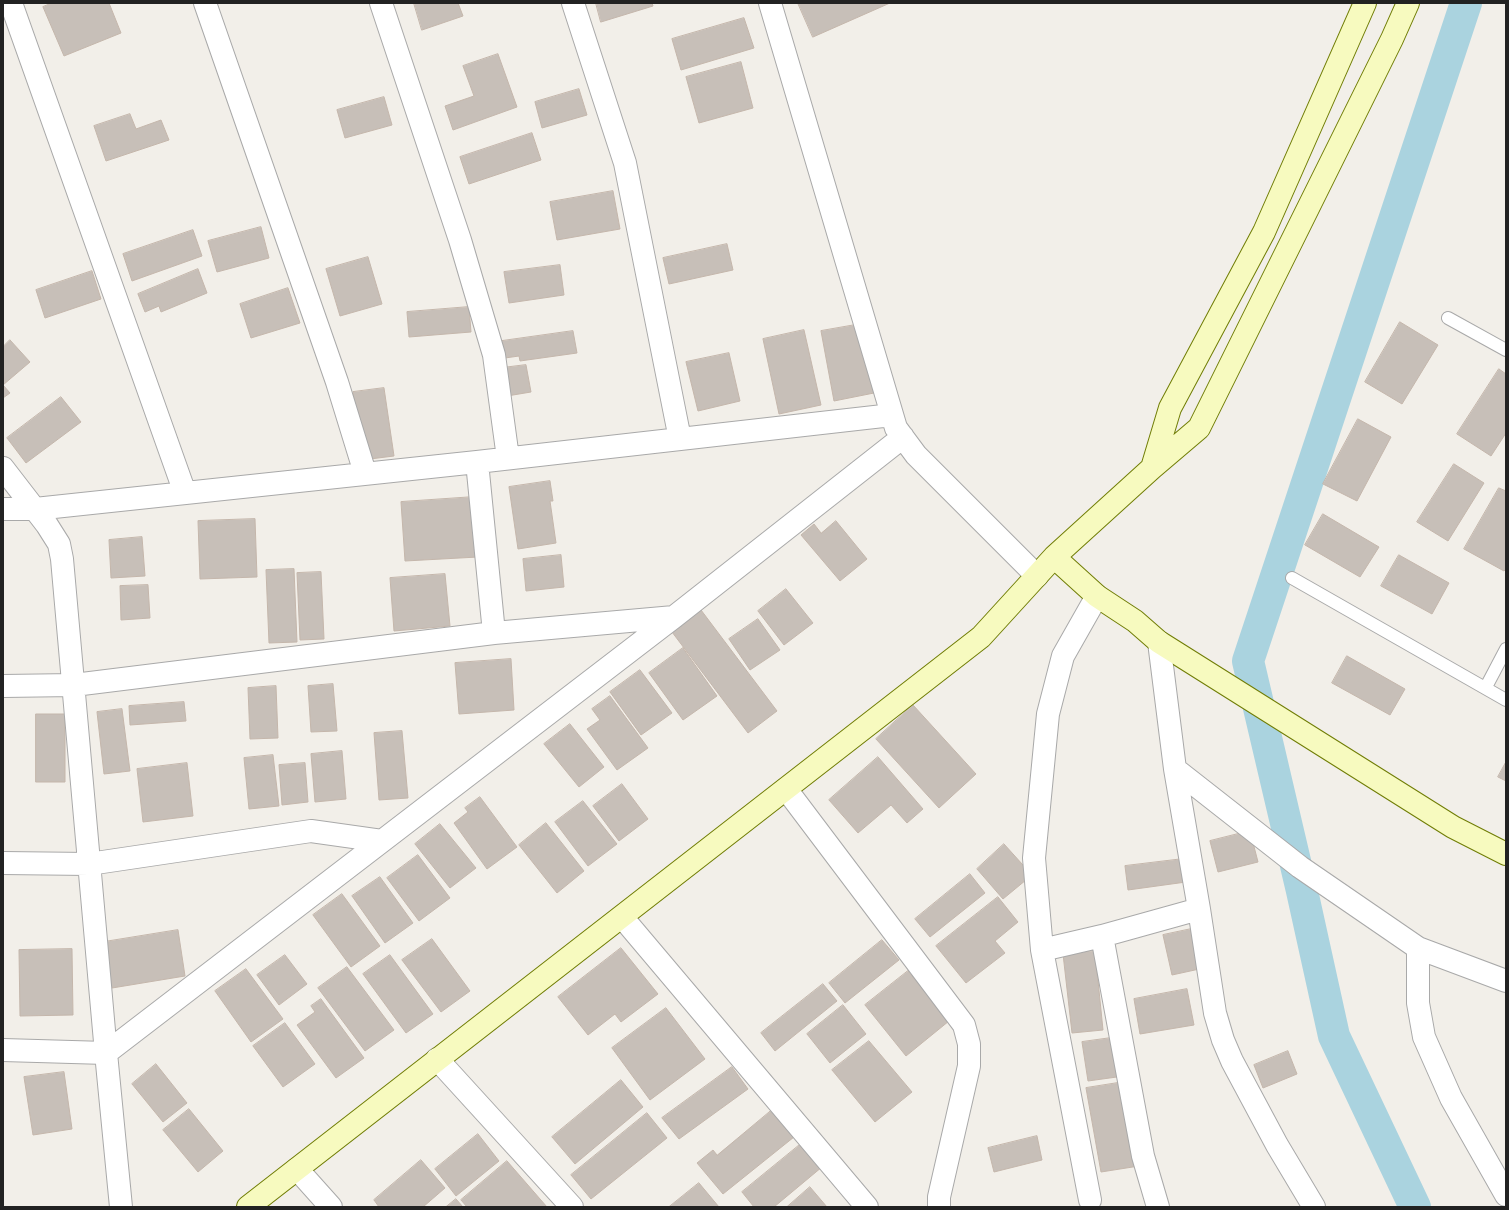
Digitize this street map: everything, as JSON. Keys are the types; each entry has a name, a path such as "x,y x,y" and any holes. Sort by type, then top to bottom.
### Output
{"main road":[{"path":"1152,468 1170,408 1264,232 1366,3"},
{"path":"248,1207 981,637 1054,557 1152,468 1199,428 1392,39 1408,3"},
{"path":"1054,557 1097,596 1135,621 1158,642 1453,827 1506,854"}],"street":[{"path":"11,3 185,493"},
{"path":"205,3 337,382 365,473"},
{"path":"381,3 460,240 494,355 508,458"},
{"path":"573,3 625,164 680,439"},
{"path":"770,3 896,428 916,455 1037,576"},
{"path":"3,509 35,509 477,462 892,415"},
{"path":"3,1050 106,1053 674,617 903,437"},
{"path":"477,462 494,633"},
{"path":"3,468 47,525 59,544 62,559 121,1207"},
{"path":"1090,1200 1042,950 1034,858 1048,714 1063,656 1097,596"},
{"path":"3,686 74,685 494,633 674,617"},
{"path":"1158,642 1175,769 1200,909 1215,1014 1223,1040 1232,1061 1277,1145 1314,1207"},
{"path":"1175,769 1300,867 1418,948 1506,981"},
{"path":"786,789 964,1025 969,1044 969,1066 939,1197 939,1207"},
{"path":"3,863 89,864 311,831 382,841"},
{"path":"1042,950 1102,936 1200,909"},
{"path":"622,917 867,1207"},
{"path":"1102,936 1143,1156 1158,1207"},
{"path":"1418,948 1418,1004 1424,1037 1451,1098 1506,1195"},
{"path":"437,1059 572,1207"},
{"path":"297,1169 331,1207"}],"lane":[{"path":"1448,318 1506,350"},
{"path":"1292,578 1486,687 1506,700"},
{"path":"1486,687 1506,649"}],"building":[{"path":"52,3 109,3 121,33 64,56 43,7"},
{"path":"414,3 458,3 463,16 422,30"},
{"path":"596,3 652,3 653,6 601,22"},
{"path":"798,3 890,3 813,37"},
{"path":"744,18 754,48 681,70 672,39"},
{"path":"498,54 517,107 453,130 445,106 474,96 463,66"},
{"path":"741,62 753,108 699,123 686,77"},
{"path":"579,89 587,115 542,128 535,102"},
{"path":"384,97 392,125 345,138 337,110"},
{"path":"130,114 136,129 161,120 169,140 106,161 94,126"},
{"path":"532,133 541,160 469,184 460,157"},
{"path":"613,191 620,229 557,240 550,202"},
{"path":"261,227 269,258 217,272 208,241"},
{"path":"193,230 202,256 132,281 123,254"},
{"path":"727,244 733,270 669,284 663,258"},
{"path":"368,257 382,304 340,316 326,269"},
{"path":"560,265 564,295 509,303 504,272"},
{"path":"198,269 207,293 161,312 159,306 145,312 138,294"},
{"path":"92,271 101,299 45,318 36,290"},
{"path":"288,288 300,323 251,338 240,304"},
{"path":"469,307 471,332 409,337 407,312"},
{"path":"1400,322 1438,345 1402,404 1365,382"},
{"path":"861,324 874,393 834,401 821,331"},
{"path":"804,330 821,405 779,414 763,339"},
{"path":"573,331 577,353 520,361 519,356 505,358 502,341"},
{"path":"10,340 30,362 3,385 3,347"},
{"path":"729,353 740,401 698,411 686,362"},
{"path":"526,365 531,392 507,396 502,368"},
{"path":"1499,369 1506,374 1506,433 1491,456 1457,434"},
{"path":"3,385 10,393 3,398"},
{"path":"384,388 394,456 362,460 353,392"},
{"path":"61,397 81,422 26,463 7,438"},
{"path":"1358,419 1391,437 1357,501 1323,484"},
{"path":"1454,464 1484,483 1448,541 1417,522"},
{"path":"550,481 553,501 550,501 556,543 518,549 509,487"},
{"path":"1499,488 1506,491 1506,569 1504,571 1464,549"},
{"path":"474,497 478,557 405,561 401,502"},
{"path":"1323,514 1379,547 1360,577 1305,545"},
{"path":"255,519 257,577 200,579 198,521"},
{"path":"836,521 867,559 840,581 801,535 814,524 821,533"},
{"path":"142,537 145,576 111,578 109,540"},
{"path":"561,555 564,587 526,591 523,559"},
{"path":"1399,555 1449,583 1432,614 1381,586"},
{"path":"294,569 297,642 269,643 266,570"},
{"path":"321,572 324,639 300,640 297,573"},
{"path":"445,574 450,626 394,631 390,578"},
{"path":"148,585 150,618 121,620 120,586"},
{"path":"786,589 813,623 784,645 758,611"},
{"path":"701,610 777,711 748,733 672,632"},
{"path":"758,619 780,650 750,670 729,639"},
{"path":"683,648 717,696 683,720 649,673"},
{"path":"1347,656 1405,689 1390,715 1332,683"},
{"path":"511,659 514,710 459,714 455,663"},
{"path":"640,670 672,713 641,735 610,692"},
{"path":"333,684 337,731 311,732 308,686"},
{"path":"276,686 278,738 250,739 248,688"},
{"path":"610,696 648,748 617,770 587,729 600,720 592,709"},
{"path":"184,702 186,721 130,725 129,706"},
{"path":"913,705 976,774 939,808 876,739"},
{"path":"122,709 130,771 104,774 97,712"},
{"path":"36,714 65,714 65,782 36,782"},
{"path":"570,724 604,767 579,787 544,744"},
{"path":"402,731 408,798 379,800 374,733"},
{"path":"342,751 346,799 315,802 311,754"},
{"path":"273,755 279,806 249,809 244,758"},
{"path":"878,757 923,809 907,823 891,805 858,833 829,800"},
{"path":"1506,762 1506,781 1498,777"},
{"path":"187,763 193,816 143,822 137,769"},
{"path":"305,763 308,802 282,805 279,765"},
{"path":"622,784 648,819 619,841 593,806"},
{"path":"480,797 517,847 487,869 454,823 468,812 465,808"},
{"path":"583,801 617,844 588,866 555,822"},
{"path":"546,823 584,871 557,893 519,845"},
{"path":"440,824 476,868 450,888 415,844"},
{"path":"1250,831 1258,862 1218,872 1210,841"},
{"path":"1004,844 1032,875 1003,899 977,869"},
{"path":"418,855 450,898 419,921 387,878"},
{"path":"1183,859 1186,882 1128,890 1125,866"},
{"path":"970,874 985,893 930,937 915,919"},
{"path":"380,877 413,923 385,943 352,896"},
{"path":"342,894 380,946 351,967 313,915"},
{"path":"998,897 1018,922 995,941 1005,953 966,983 936,946"},
{"path":"1196,928 1204,968 1172,975 1163,935"},
{"path":"178,930 185,976 112,988 104,942"},
{"path":"432,939 470,991 441,1012 402,960"},
{"path":"882,940 899,960 845,1003 829,983"},
{"path":"621,948 658,994 621,1022 615,1014 588,1035 558,997"},
{"path":"72,949 73,1015 20,1016 19,950"},
{"path":"1095,951 1103,1030 1072,1033 1063,954"},
{"path":"285,955 307,984 279,1005 257,975"},
{"path":"390,955 433,1014 406,1033 363,974"},
{"path":"347,967 394,1030 365,1051 318,988"},
{"path":"246,969 283,1019 251,1042 215,991"},
{"path":"908,971 949,1021 906,1056 865,1005"},
{"path":"823,984 837,1001 775,1051 761,1033"},
{"path":"1187,989 1194,1025 1140,1034 1134,999"},
{"path":"321,999 364,1058 336,1078 297,1025 315,1012 311,1006"},
{"path":"843,1005 866,1034 830,1063 807,1034"},
{"path":"666,1008 705,1059 650,1100 612,1048"},
{"path":"285,1023 315,1064 283,1087 253,1046"},
{"path":"1118,1037 1124,1076 1088,1081 1082,1042"},
{"path":"869,1041 912,1092 875,1122 832,1070"},
{"path":"1288,1051 1297,1074 1263,1088 1254,1065"},
{"path":"156,1064 187,1103 163,1122 132,1084"},
{"path":"732,1067 748,1089 679,1139 662,1118"},
{"path":"64,1072 72,1129 33,1135 24,1077"},
{"path":"621,1080 643,1107 575,1164 552,1137"},
{"path":"1124,1082 1139,1166 1101,1172 1086,1088"},
{"path":"189,1109 223,1151 198,1172 163,1130"},
{"path":"772,1110 794,1137 723,1194 697,1163 713,1150 717,1155"},
{"path":"647,1113 667,1138 591,1199 571,1175"},
{"path":"478,1134 499,1161 456,1196 435,1169"},
{"path":"1037,1136 1042,1160 994,1172 988,1148"},
{"path":"802,1143 822,1167 774,1207 754,1207 742,1192"},
{"path":"421,1160 445,1188 423,1207 379,1207 374,1200"},
{"path":"507,1161 547,1207 467,1207 461,1200"},
{"path":"699,1183 719,1207 669,1207"},
{"path":"810,1187 827,1207 787,1207"},
{"path":"456,1199 463,1207 446,1207"}],"waterway":[{"path":"1415,1207 1334,1036 1302,891 1248,661 1466,3"}]}
